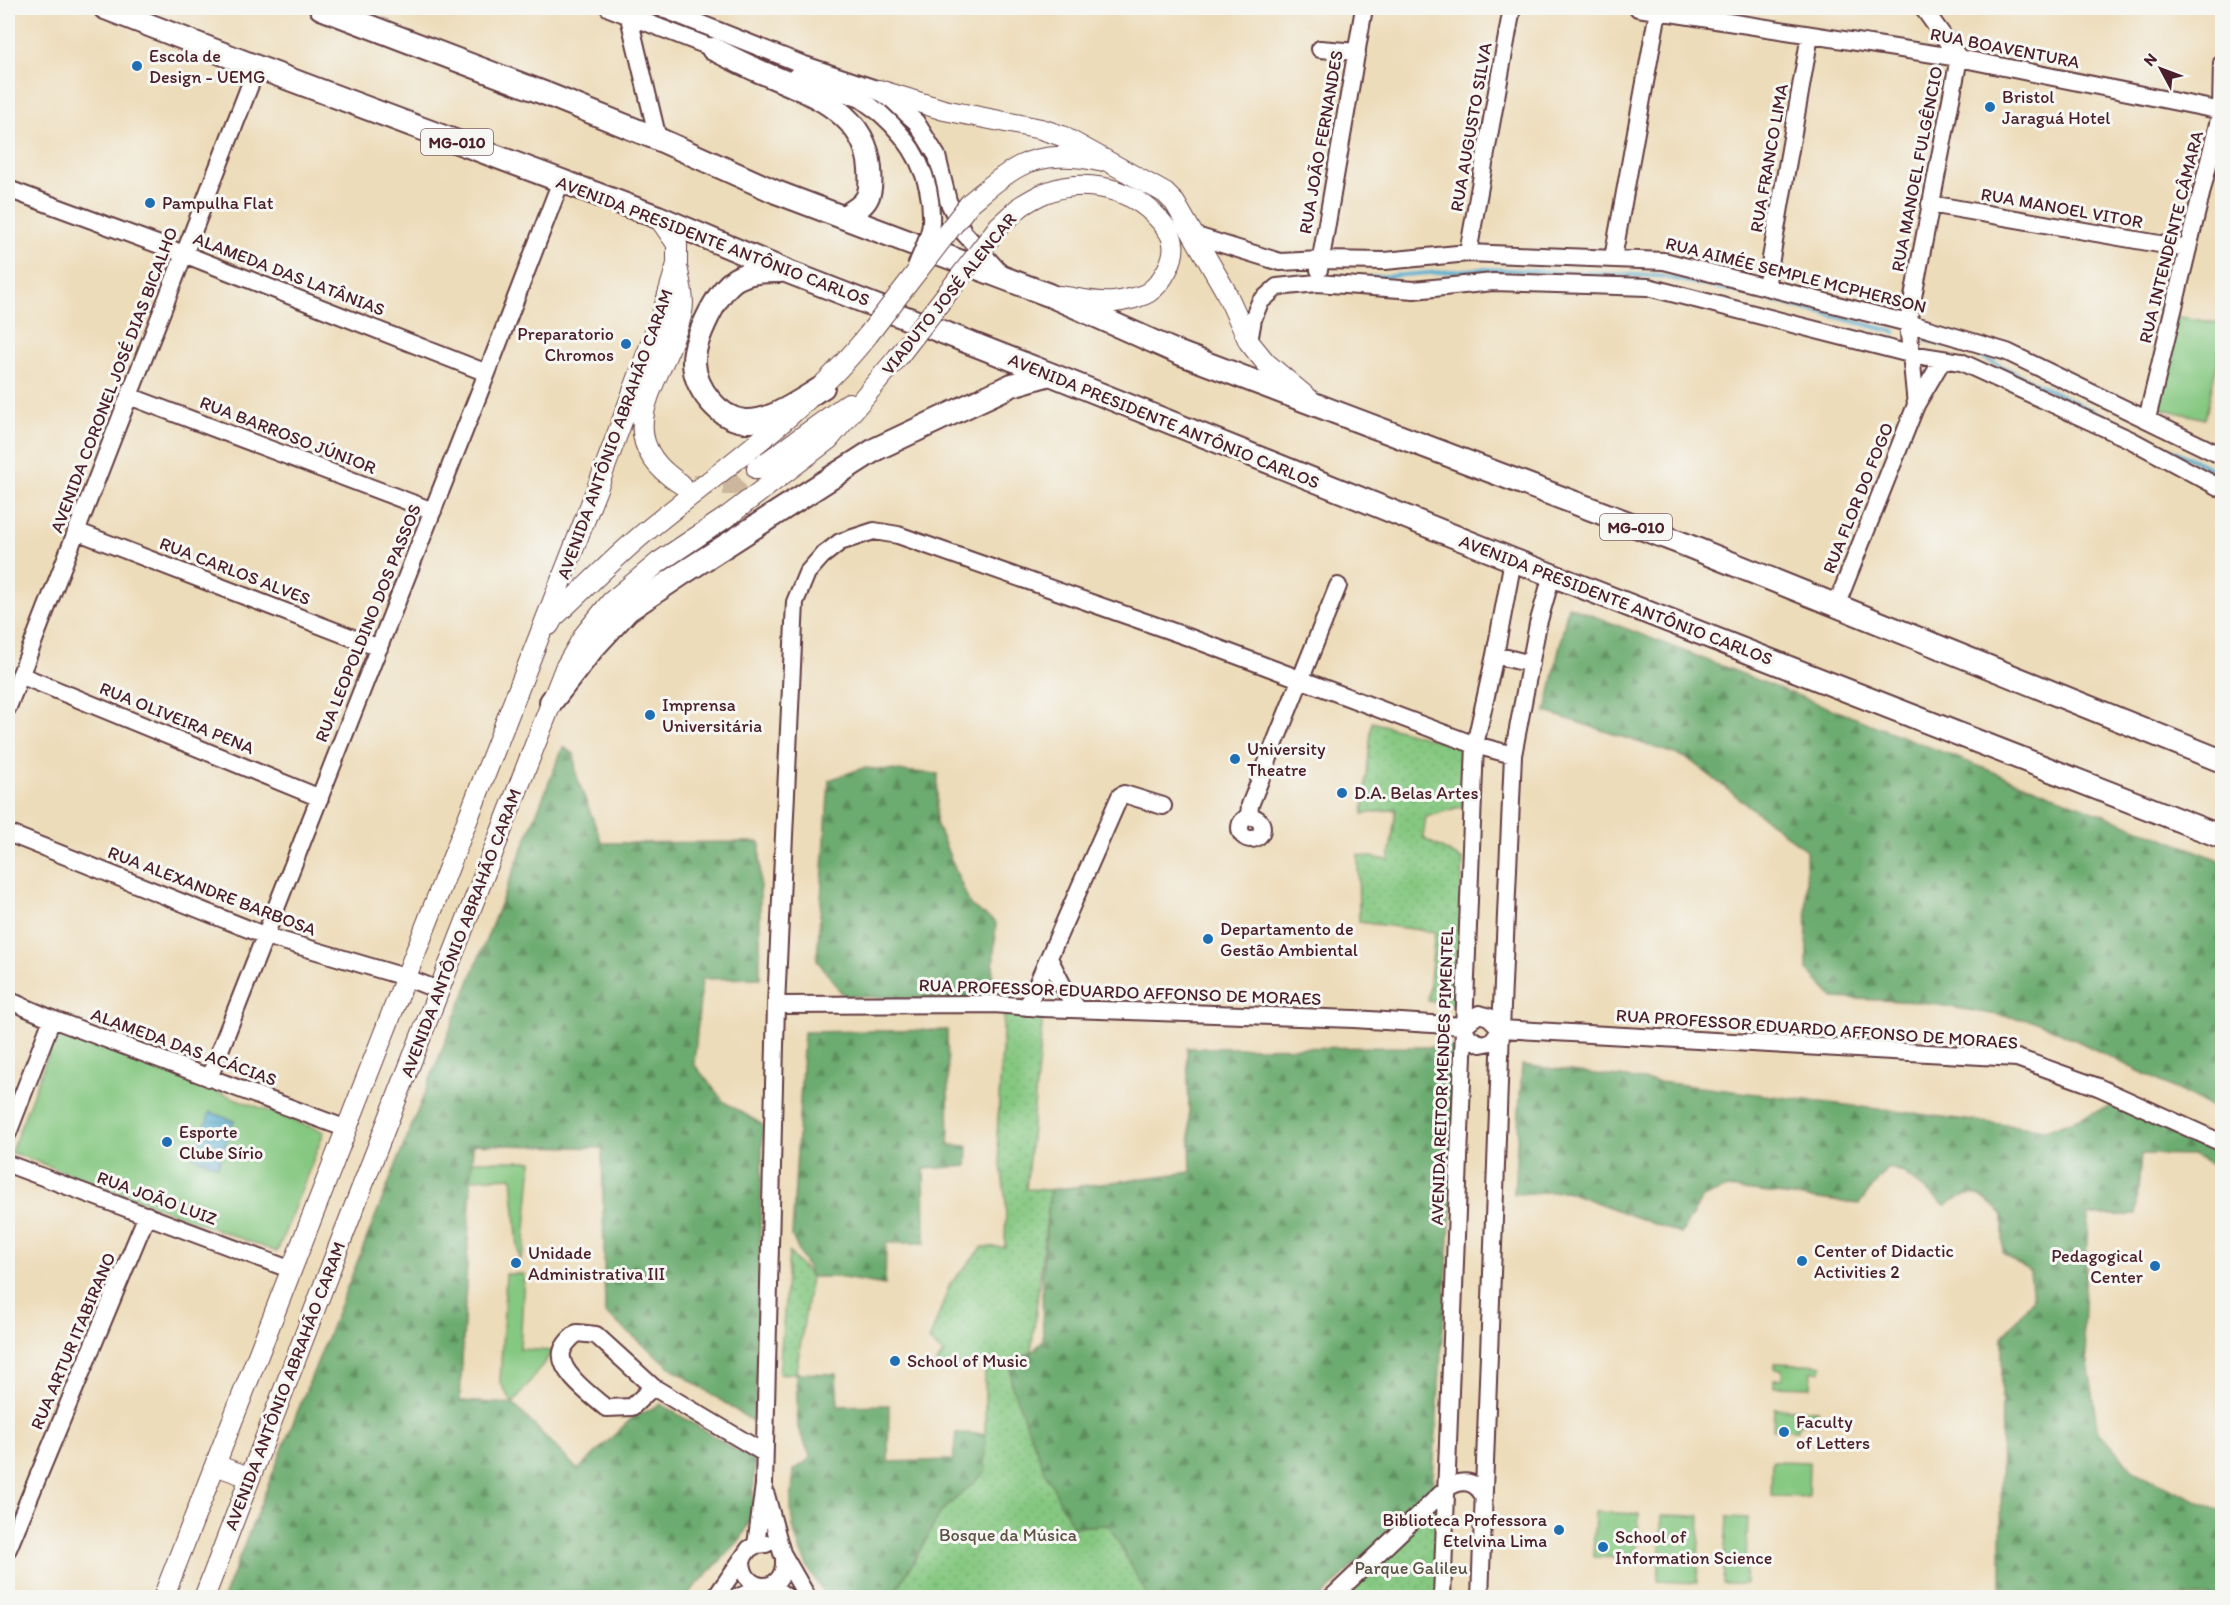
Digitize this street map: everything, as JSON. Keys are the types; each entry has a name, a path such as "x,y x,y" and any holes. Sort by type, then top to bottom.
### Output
{"highway":[{"name":"AVENIDA PRESIDENTE ANTÔNIO CARLOS","path":"105,8 658,217 786,271 1050,374 1513,560 2223,837"},
{"name":"MG-010","path":"321,8 549,94 658,139 776,192 1004,277 1179,352 1681,543 2223,761"},
{"path":"713,48 825,102 843,114 862,137 870,166 871,188 863,205 844,217"},
{"path":"786,271 754,272 737,279 726,287 713,306 697,346 694,362 701,391 720,411 743,421 772,416 823,387"},
{"path":"551,702 592,649 628,610 683,573 876,449 1012,385 1050,374"}],"main road":[{"path":"879,90 944,110 1041,129 1062,136 1165,193 1175,203 1225,290 1249,342 1266,363 1315,404"},
{"name":"VIADUTO JOSÉ ALENCAR","path":"868,335 970,203 1021,165 1046,158 1080,156 1119,167"},
{"name":"VIADUTO JOSÉ ALENCAR","path":"878,382 992,235 1021,206 1046,192 1086,185 1128,196 1161,221 1173,243 1170,261 1163,276 1148,292 1113,302 1049,295"},
{"name":"AVENIDA ANTÔNIO ABRAHÃO CARAM","path":"163,1598 664,308 677,264 677,244 658,217"},
{"path":"677,264 682,311 642,418 644,446 666,475 681,484"},
{"name":"AVENIDA ANTÔNIO ABRAHÃO CARAM","path":"532,652 553,618 642,535 823,387 868,335"},
{"path":"757,469 878,382"},
{"name":"AVENIDA ANTÔNIO ABRAHÃO CARAM","path":"204,1598 438,990 570,659 585,634 611,602 659,562 728,516 829,439 878,382"},
{"path":"215,1465 249,1478"}],"street":[{"name":"VIADUTO JOSÉ ALENCAR","path":"609,8 627,11 713,48 861,99 897,128 915,152 927,179 931,225 912,278"},
{"path":"661,8 799,63 879,90 915,122 937,156 948,201 964,233 1004,277"},
{"name":"RUA JOÃO FERNANDES","path":"1317,283 1364,8"},
{"name":"RUA AUGUSTO SILVA","path":"1468,253 1512,8"},
{"name":"RUA BOAVENTURA","path":"1638,8 1959,58 2222,111"},
{"path":"1923,8 1959,58"},
{"path":"627,11 658,139"},
{"path":"1613,258 1658,11"},
{"name":"RUA FRANCO LIMA","path":"1766,287 1810,35"},
{"path":"1320,49 1357,52"},
{"name":"RUA MANOEL FULGÊNCIO","path":"1908,322 1959,58"},
{"name":"RUA INTENDENTE CÂMARA","path":"2146,419 2222,111 2223,63"},
{"name":"AVENIDA CORONEL JOSÉ DIAS BICALHO","path":"8,707 257,67"},
{"name":"RUA LEOPOLDINO DOS PASSOS","path":"209,1078 488,373 561,181"},
{"name":"ALAMEDA DAS LATÂNIAS","path":"8,189 184,254 488,373"},
{"name":"RUA MANOEL VITOR","path":"1930,204 2188,249"},
{"name":"RUA AIMÉE SEMPLE MCPHERSON","path":"1193,235 1280,262 1385,261 1468,253 1664,261 1908,322 2007,352 2223,456"},
{"path":"1249,342 1252,319 1260,302 1277,287 1317,283 1414,290 1493,282 1648,287 1910,354 1961,362 2131,440 2223,489"},
{"name":"RUA FLOR DO FOGO","path":"1908,322 1916,405"},
{"name":"RUA FLOR DO FOGO","path":"1836,606 1864,521 1894,445 1943,359"},
{"name":"RUA BARROSO JÚNIOR","path":"129,396 433,511"},
{"name":"RUA CARLOS ALVES","path":"76,531 379,648"},
{"path":"756,1545 764,1485 776,1005 795,602 807,573 822,556 840,542 874,531 898,536 1301,680 1475,745 1513,755"},
{"name":"AVENIDA REITOR MENDES PIMENTEL","path":"1442,1598 1475,745 1513,560"},
{"path":"1480,1598 1513,755 1538,624 1552,575"},
{"path":"1249,817 1250,805 1338,586"},
{"path":"1495,656 1531,664"},
{"name":"RUA OLIVEIRA PENA","path":"20,675 320,798"},
{"path":"1027,1007 1120,796 1124,794 1163,806"},
{"name":"RUA ALEXANDRE BARBOSA","path":"8,833 266,936 405,977 438,990"},
{"path":"1049,958 1066,992 1078,1009"},
{"name":"ALAMEDA DAS ACÁCIAS","path":"8,1000 52,1019 347,1129"},
{"name":"RUA PROFESSOR EDUARDO AFFONSO DE MORAES","path":"776,1005 994,1004 1365,1019 1463,1026"},
{"path":"1479,1014 1489,1017 1501,1029 1491,1042 1481,1044 1469,1038 1463,1026 1479,1014"},
{"path":"8,1133 52,1019"},
{"name":"RUA PROFESSOR EDUARDO AFFONSO DE MORAES","path":"1501,1029 2017,1058 2098,1087 2223,1143"},
{"name":"RUA JOÃO LUIZ","path":"8,1164 292,1270"},
{"name":"RUA ARTUR ITABIRANO","path":"8,1549 147,1215"},
{"path":"653,1387 632,1407 606,1408 564,1368 562,1353 576,1332 596,1335 653,1387 764,1453"},
{"path":"1331,1598 1455,1483 1464,1481 1473,1483 1484,1497"},
{"path":"764,1485 783,1556 808,1598"},
{"path":"715,1598 749,1549 756,1545 770,1545 783,1556"},
{"path":"736,1598 777,1582 782,1575 783,1556"},
{"path":"742,1561 742,1570 747,1579 755,1585 766,1586 788,1598"}],"green space":[{"path":"2175,316 2222,324 2222,341 2205,419 2156,407"},
{"path":"1568,606 2222,861 2222,1112 2039,1022 1921,1002 1834,998 1807,970 1806,850 1687,758 1546,712"},
{"path":"1372,722 1465,748 1463,806 1426,817 1423,838 1463,860 1456,1006 1428,1001 1435,932 1359,922 1358,855 1389,860 1396,809 1363,814"},
{"path":"563,747 574,754 577,778 602,843 760,842 760,978 702,979 694,1064 724,1102 763,1125 755,1423 673,1369 605,1313 602,1148 473,1144 460,1401 513,1404 578,1470 632,1418 661,1404 755,1461 752,1517 741,1539 685,1597 223,1598"},
{"path":"863,768 938,774 936,823 970,905 996,923 991,1001 844,996 817,960 829,780"},
{"name":"Bosque da Música","path":"1004,1014 1043,1015 1026,1189 1050,1190 1031,1353 1011,1361 1011,1384 1044,1470 1073,1527 1109,1525 1148,1597 896,1598 894,1595 941,1512 985,1473 985,1360 932,1370 943,1354 929,1341 950,1284 983,1247 1005,1247 1006,1203 997,1135"},
{"path":"947,1030 949,1145 968,1146 967,1166 924,1169 925,1243 886,1243 885,1285 837,1277 811,1277 792,1236 804,1032"},
{"name":"Esporte Clube Sírio","path":"57,1031 324,1132 277,1252 11,1152"},
{"path":"1462,1047 1432,1490 1321,1597 1148,1597 1109,1525 1073,1527 1044,1470 1011,1384 1011,1361 1031,1353 1043,1341 1042,1275 1050,1190 1191,1172 1187,1048"},
{"path":"1522,1065 2047,1130 2111,1106 2222,1144 2222,1170 2192,1155 2141,1154 2136,1215 2088,1215 2083,1331 2099,1432 2135,1472 2222,1512 2222,1597 2001,1597 2002,1338 2033,1299 2030,1272 2003,1253 2003,1215 1988,1201 1976,1195 1970,1195 1945,1205 1904,1173 1889,1167 1859,1204 1727,1188 1702,1198 1681,1234 1566,1191 1514,1194"},
{"path":"472,1161 532,1161 524,1252 519,1260 512,1177 471,1179"},
{"path":"789,1252 811,1277 796,1373 779,1374"},
{"path":"506,1274 524,1274 520,1349 553,1351 513,1404 500,1382"},
{"path":"1775,1363 1822,1365 1821,1371 1812,1371 1811,1387 1774,1386 1774,1379 1782,1379 1782,1370 1775,1369"},
{"path":"796,1373 836,1374 838,1406 889,1405 888,1462 953,1460 956,1433 987,1434 985,1473 941,1512 894,1594 895,1597 829,1597 814,1578 802,1556 792,1520 794,1470 811,1458 798,1428"},
{"path":"1774,1408 1817,1410 1816,1424 1799,1424 1798,1430 1773,1429"},
{"path":"1772,1461 1809,1462 1808,1497 1771,1496"},
{"name":"Parque Galileu","path":"1446,1489 1442,1597 1331,1597"},
{"path":"1595,1512 1639,1514 1636,1558 1593,1557"},
{"path":"1662,1515 1700,1516 1697,1583 1658,1581"},
{"path":"1727,1517 1748,1518 1745,1584 1723,1584"}],"water":[{"path":"210,1112 234,1121 218,1166 194,1157"}],"waterway":[{"path":"1364,278 1480,269 1659,276 1740,292 1895,332"},
{"path":"1926,340 1974,353 2222,474"}],"tunnel":[{"path":"693,485 735,485 757,469"}],"place":[{"name":"Escola de Design - UEMG","path":"137,66"},
{"name":"Bristol Jaraguá Hotel","path":"1990,107"},
{"name":"Pampulha Flat","path":"150,203"},
{"name":"Preparatorio Chromos","path":"626,344"},
{"name":"Imprensa Universitária","path":"650,715"},
{"name":"University Theatre","path":"1235,759"},
{"name":"D.A. Belas Artes","path":"1342,793"},
{"name":"Departamento de Gestão Ambiental","path":"1208,939"},
{"name":"Esporte Clube Sírio","path":"167,1142"},
{"name":"Center of Didactic Activities 2","path":"1802,1261"},
{"name":"Unidade Administrativa III","path":"516,1263"},
{"name":"Pedagogical Center","path":"2155,1266"},
{"name":"School of Music","path":"895,1361"},
{"name":"Faculty of Letters","path":"1784,1432"},
{"name":"Biblioteca Professora Etelvina Lima","path":"1559,1530"},
{"name":"School of Information Science","path":"1603,1547"}]}
